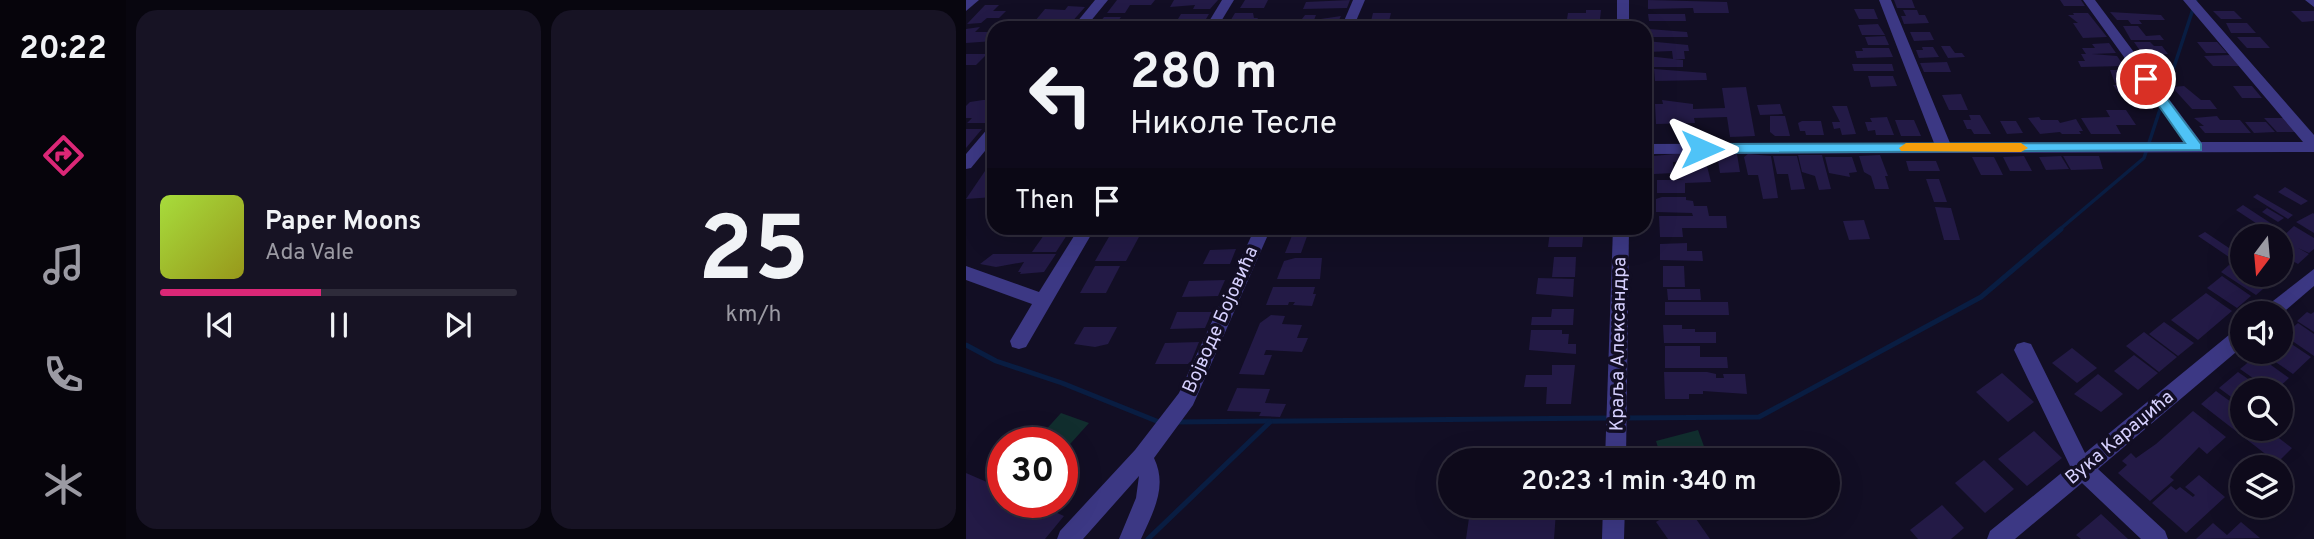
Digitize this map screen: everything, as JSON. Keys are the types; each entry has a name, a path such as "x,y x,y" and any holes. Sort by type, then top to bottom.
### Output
{"street":[{"path":"966,7 973,0"},
{"path":"1085,21 1102,0"},
{"path":"1215,21 1228,0"},
{"path":"1351,21 1359,0"},
{"path":"1623,0 1623,21"},
{"path":"1885,0 1944,148"},
{"path":"2089,0 2196,147"},
{"path":"2193,5 2314,146"},
{"path":"966,164 987,138"},
{"path":"1652,149 2314,146"},
{"path":"1019,341 1083,235"},
{"name":"Војводе Бојовића","path":"1068,539 1177,414 1202,370 1260,235"},
{"name":"Краља Александра","path":"1616,448 1621,235"},
{"path":"966,273 1042,300"},
{"path":"2284,301 2314,276"},
{"name":"Вука Караџића","path":"1998,539 2230,346"},
{"path":"2024,350 2082,469 2157,539"},
{"path":"1132,534 1151,483 1150,469 1142,457"},
{"path":"1613,539 1614,518"}],"green space":[{"path":"1061,413 1089,423 1078,435 1078,427 1048,427"},
{"path":"1698,430 1705,448 1658,448 1656,441"}],"building":[{"path":"1117,0 1155,0 1151,5 1130,5 1125,13 1107,13"},
{"path":"1174,0 1218,0 1210,9 1193,9 1195,5 1170,7"},
{"path":"1245,0 1268,0 1264,8 1240,8"},
{"path":"1350,0 1347,8 1303,9 1306,2"},
{"path":"1648,0 1727,2 1729,13 1694,13 1693,8 1648,9"},
{"path":"1894,0 1912,0 1915,8 1897,8"},
{"path":"2060,0 2081,0 2085,6 2064,6"},
{"path":"985,5 999,5 993,11 1006,11 999,18 987,18 981,23 967,24"},
{"path":"1068,6 1085,7 1073,21 1035,21 1045,9 1065,10"},
{"path":"1854,9 1874,9 1878,19 1859,19"},
{"path":"1586,10 1601,10 1600,19 1567,19 1568,13 1586,13"},
{"path":"1903,10 1917,10 1919,15 1925,15 1929,23 1904,24 1901,16 1906,16"},
{"path":"2213,11 2234,11 2242,19 2221,19"},
{"path":"2291,11 2314,11 2314,21 2302,22"},
{"path":"2110,12 2161,15 2165,20 2139,20 2142,24 2131,24 2128,20 2117,20"},
{"path":"1235,13 1253,13 1254,18 1258,18 1256,21 1230,21"},
{"path":"1373,13 1391,13 1389,21 1371,21"},
{"path":"2073,13 2088,13 2107,37 2083,38 2073,23 2078,23 2068,15 2074,15"},
{"path":"1181,14 1209,14 1205,21 1177,21"},
{"path":"1648,14 1685,14 1686,21 1649,21"},
{"path":"1305,15 1316,15 1314,20 1341,16 1338,21 1300,21"},
{"path":"1104,17 1121,17 1118,21 1101,21"},
{"path":"2226,23 2247,23 2256,33 2231,33"},
{"path":"1878,24 1885,35 1862,35 1858,25"},
{"path":"2123,26 2138,26 2146,36 2160,35 2164,40 2131,40"},
{"path":"980,27 975,32 987,32 987,42 966,43 966,29"},
{"path":"1652,29 1687,32 1688,37 1652,37"},
{"path":"1910,32 1930,32 1934,40 1914,41"},
{"path":"1885,36 1889,45 1868,45 1865,37"},
{"path":"2237,37 2260,37 2270,48 2247,48"},
{"path":"1652,42 1688,45 1689,51 1684,51 1685,59 1673,59 1672,51 1652,52"},
{"path":"2134,42 2150,42 2154,46 2162,46 2168,54 2143,55"},
{"path":"2197,42 2217,42 2227,53 2206,53"},
{"path":"2109,43 2116,53 2092,54 2117,56 2124,66 2081,67 2078,61 2085,61 2081,54 2086,54 2082,48 2095,48 2092,44"},
{"path":"1941,46 1950,46 1955,53 1962,53 1965,57 1948,58"},
{"path":"1922,47 1933,47 1939,57 1919,58 1916,50 1923,50"},
{"path":"1862,48 1889,48 1893,57 1857,58 1855,51 1863,51"},
{"path":"966,54 987,54 976,65 966,65"},
{"path":"2230,55 2239,66 2213,66 2204,56"},
{"path":"1652,57 1683,60 1683,67 1652,67"},
{"path":"1947,62 1951,72 1924,72 1920,63"},
{"path":"1852,64 1892,64 1894,71 1854,71"},
{"path":"1654,69 1706,73 1707,80 1655,81"},
{"path":"2110,70 2129,70 2137,82 2115,83"},
{"path":"1868,76 1893,76 1897,86 1871,87"},
{"path":"2113,85 2141,85 2149,96 2121,96"},
{"path":"2184,86 2201,100 2210,100 2217,109 2192,109 2172,87"},
{"path":"2233,86 2252,86 2262,98 2242,98"},
{"path":"1746,87 1755,136 1730,137 1727,117 1694,118 1695,123 1656,124 1655,104 1663,104 1662,100 1693,104 1693,109 1725,108 1722,88"},
{"path":"1961,94 1968,110 1949,110 1942,95"},
{"path":"987,100 987,123 967,123 972,118 966,118 966,106 970,102"},
{"path":"1780,104 1783,114 1760,115 1757,105"},
{"path":"1832,106 1847,106 1856,134 1842,135 1840,128 1834,129 1832,122 1840,122"},
{"path":"2106,110 2126,110 2136,125 2116,125 2121,134 2091,134 2081,118 2110,117"},
{"path":"1969,115 1980,115 1991,134 1974,134 1971,129 1967,129 1963,120 1971,120"},
{"path":"1770,116 1785,116 1790,136 1775,136 1770,132"},
{"path":"2217,116 2220,120 2240,120 2251,133 2205,133 2199,126 2204,126 2194,118"},
{"path":"1887,117 1894,135 1876,135 1875,130 1868,131 1865,122 1872,122 1870,118"},
{"path":"2039,117 2041,120 2058,120 2060,123 2076,119 2083,131 2079,131 2081,134 2040,134 2028,118"},
{"path":"2264,118 2284,118 2296,132 2277,132"},
{"path":"1895,120 1914,120 1921,136 1901,136"},
{"path":"1821,121 1824,135 1806,135 1805,131 1800,131 1798,123"},
{"path":"2000,121 2016,121 2023,133 2007,134"},
{"path":"2245,122 2266,122 2275,132 2254,133"},
{"path":"966,129 982,129 966,148"},
{"path":"1690,154 1687,162 1706,162 1711,182 1685,183 1685,193 1657,193 1657,180 1685,180 1678,179 1677,169 1686,161 1673,162 1674,173 1654,174 1653,156"},
{"path":"1717,154 1737,154 1740,172 1720,173"},
{"path":"1748,154 1771,156 1778,198 1763,199 1758,175 1748,175 1744,157"},
{"path":"1798,155 1822,155 1831,189 1819,190 1815,176 1802,172"},
{"path":"1880,155 1888,176 1885,176 1889,189 1875,189 1871,176 1864,172 1859,156"},
{"path":"1773,156 1797,156 1805,189 1791,190 1788,174 1777,174"},
{"path":"2024,156 2032,171 2010,171 2003,157"},
{"path":"2061,156 2069,169 2046,170 2039,157"},
{"path":"2063,156 2099,156 2103,169 2071,170"},
{"path":"1825,157 1852,157 1857,172 1849,173 1850,177 1829,173"},
{"path":"1972,157 1994,157 2003,175 1981,175"},
{"path":"1906,161 1936,161 1940,171 1909,171"},
{"path":"985,171 987,171 987,198 966,199"},
{"path":"1926,179 1939,179 1947,202 1934,202"},
{"path":"2285,187 2308,201 2301,205 2278,192"},
{"path":"2257,194 2293,215 2288,219 2253,197"},
{"path":"1686,197 1686,200 1693,201 1694,206 1707,206 1709,216 1726,216 1727,228 1682,228 1683,237 1660,237 1659,216 1693,216 1692,213 1656,212 1656,199"},
{"path":"2243,205 2272,224 2257,224 2236,210"},
{"path":"1935,207 1951,208 1960,240 1944,240"},
{"path":"2267,208 2284,218 2278,222 2262,212"},
{"path":"2314,214 2314,233 2296,222"},
{"path":"1864,220 1870,239 1849,240 1843,221"},
{"path":"2293,227 2314,238 2314,249 2309,253 2298,248 2309,254 2298,264 2293,261"},
{"path":"2205,232 2230,249 2230,256 2229,257 2198,236"},
{"path":"1044,235 1067,235 1056,252 1032,252"},
{"path":"1110,235 1140,235 1126,261 1095,261"},
{"path":"1215,235 1244,235 1243,236 1214,237"},
{"path":"1292,235 1307,235 1301,253 1285,253"},
{"path":"1550,235 1583,235 1582,247 1548,247"},
{"path":"1687,243 1687,251 1702,251 1703,261 1660,260 1660,244"},
{"path":"1236,249 1230,264 1203,264 1210,250"},
{"path":"993,254 1056,254 1044,272 1020,274 1021,272 1018,272 1024,262 996,267 980,264"},
{"path":"1554,257 1576,257 1575,277 1552,277"},
{"path":"1295,258 1322,258 1320,279 1277,279 1284,261"},
{"path":"1095,266 1120,266 1106,293 1080,293"},
{"path":"1663,266 1684,266 1685,287 1663,287"},
{"path":"2230,266 2230,278 2221,272"},
{"path":"2222,276 2230,282 2230,287 2238,287 2251,296 2245,301 2230,301 2230,303 2207,288"},
{"path":"1538,278 1574,279 1573,297 1536,294"},
{"path":"1225,280 1218,296 1182,297 1189,281"},
{"path":"1273,287 1315,287 1313,294 1316,294 1312,306 1293,305 1295,302 1289,302 1288,305 1266,305"},
{"path":"2244,287 2265,287 2256,295"},
{"path":"1667,289 1700,289 1701,300 1668,300"},
{"path":"2206,293 2230,310 2230,313 2198,340 2171,320"},
{"path":"1665,302 1728,302 1729,315 1665,315"},
{"path":"1552,309 1574,309 1573,325 1531,325 1532,317 1551,317"},
{"path":"1177,312 1212,312 1205,328 1170,329"},
{"path":"2307,312 2314,312 2314,332 2297,321"},
{"path":"1271,315 1285,316 1282,324 1302,325 1297,338 1308,338 1302,352 1266,350 1264,355 1272,355 1264,375 1239,374 1260,323"},
{"path":"2164,322 2194,343 2178,356 2149,334"},
{"path":"2298,323 2314,334 2314,356 2293,341 2293,327"},
{"path":"1663,325 1682,325 1682,329 1695,329 1695,332 1716,332 1716,343 1664,343"},
{"path":"1084,327 1117,327 1108,344 1095,347 1074,344"},
{"path":"1531,330 1562,330 1562,334 1569,334 1568,344 1576,344 1576,354 1529,350"},
{"path":"2144,332 2177,357 2159,372 2126,346"},
{"path":"1199,342 1190,364 1155,364 1165,343"},
{"path":"2293,345 2311,357 2293,374 2278,364 2293,364"},
{"path":"1665,346 1700,346 1700,357 1727,357 1728,368 1665,368"},
{"path":"2072,348 2097,368 2077,383 2052,363"},
{"path":"2134,355 2158,373 2138,390 2114,371"},
{"path":"2246,364 2270,364 2289,378 2253,378 2240,369"},
{"path":"1552,365 1575,365 1571,404 1546,404 1547,387 1524,387 1526,375 1552,375"},
{"path":"1664,372 1707,372 1716,374 1716,378 1724,378 1723,374 1745,374 1747,394 1703,391 1703,394 1689,394 1689,399 1665,399"},
{"path":"2238,372 2247,378 2231,378"},
{"path":"2002,373 2034,402 2008,422 1976,392"},
{"path":"2098,374 2123,394 2101,412 2074,394"},
{"path":"2230,379 2230,396 2219,388"},
{"path":"1237,388 1270,389 1265,403 1286,404 1280,417 1259,416 1261,412 1227,411"},
{"path":"2216,391 2230,401 2230,427 2201,404"},
{"path":"2193,411 2226,437 2207,454 2199,447 2170,477 2174,480 2150,501 2118,473 2127,465 2122,461 2131,453 2136,458 2156,444"},
{"path":"2034,431 2062,458 2027,486 1998,459"},
{"path":"2249,441 2283,441 2292,448 2285,455 2267,455"},
{"path":"1984,460 2014,489 1985,513 1955,483"},
{"path":"966,473 987,482 987,518 1062,518 1045,539 966,539"},
{"path":"2199,475 2225,497 2186,533 2152,503 2171,486 2176,490 2180,487 2193,497 2195,495 2185,487"},
{"path":"1942,505 1964,528 1951,539 1918,539 1910,530"},
{"path":"2101,514 2128,539 2081,539 2076,535"},
{"path":"1469,518 1556,518 1554,539 1466,539"},
{"path":"1662,518 1695,518 1710,539 1668,539 1656,522"},
{"path":"2241,522 2260,538 2196,539 2213,523 2227,535"}],"waterway":[{"path":"2059,230 2144,158 2196,0"},
{"path":"1623,418 1759,417 1981,297 2061,229"},
{"path":"966,345 996,361 1062,383 1159,422"},
{"path":"1175,422 1610,418"},
{"path":"1148,539 1270,422"}],"slow traffic":[{"path":"1906,148 2021,148"}],"route":[{"path":"1702,149 2196,147 2146,79"}]}
